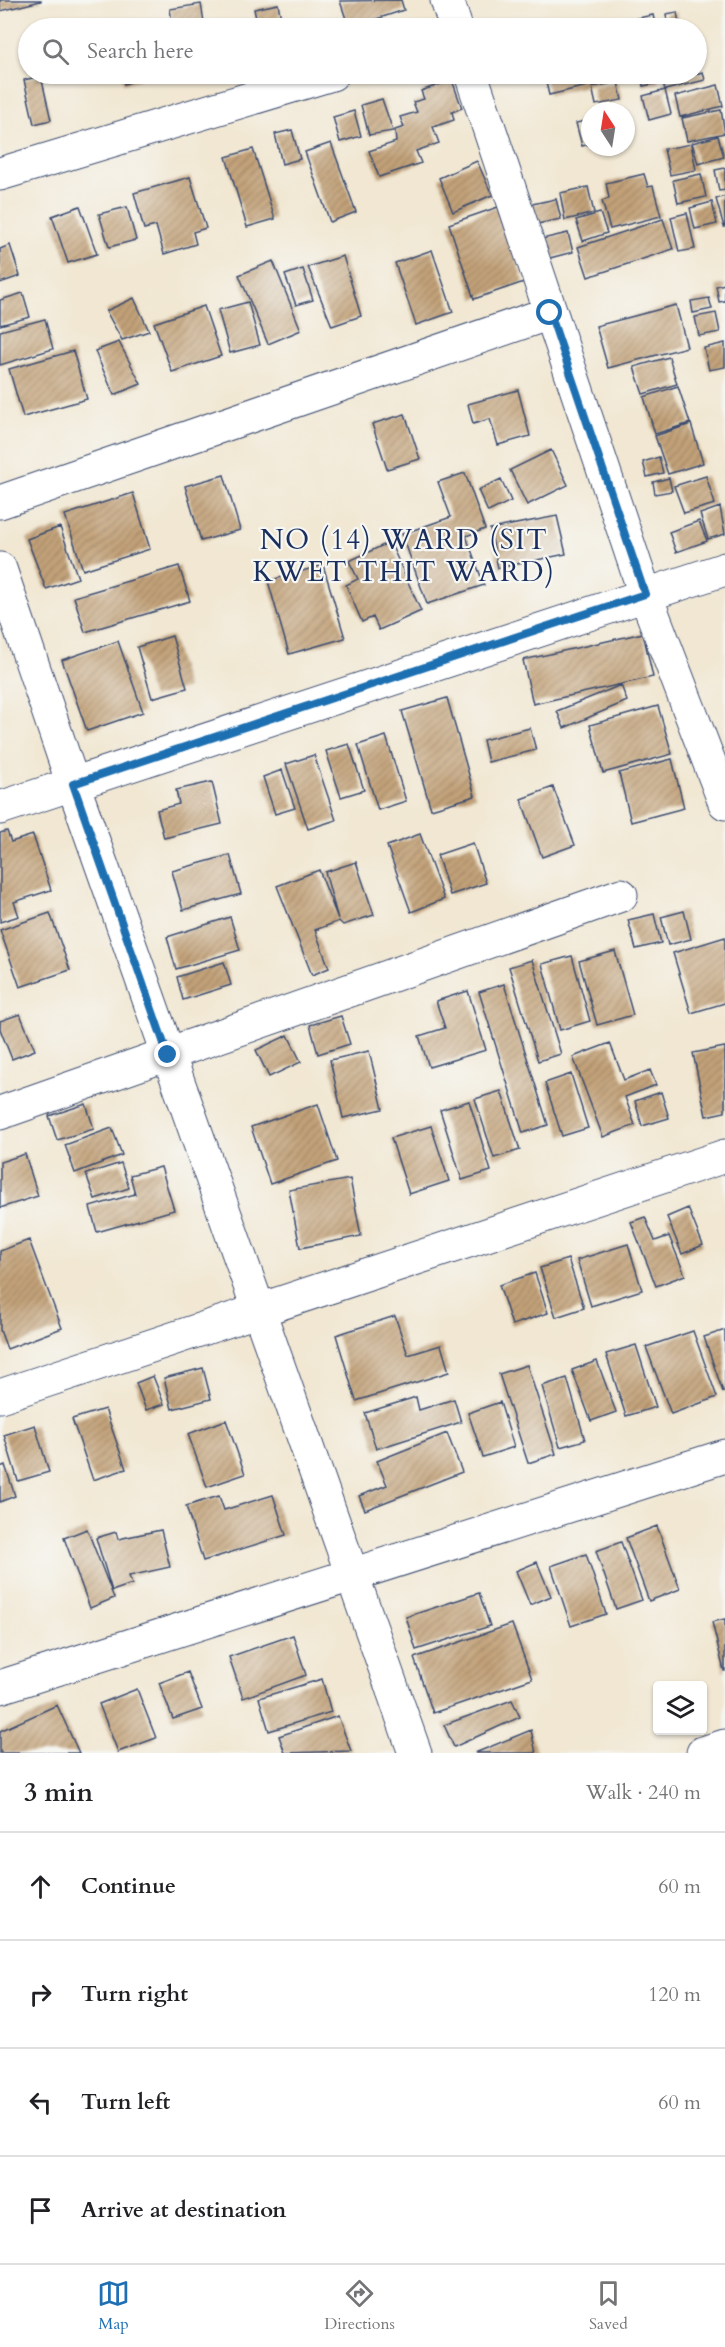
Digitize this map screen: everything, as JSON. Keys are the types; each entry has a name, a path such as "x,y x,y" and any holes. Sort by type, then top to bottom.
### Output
{"street":[{"path":"447,0 453,18"},
{"path":"0,174 299,84"},
{"path":"474,84 645,594 725,803"},
{"path":"0,502 550,313"},
{"path":"0,808 725,568"},
{"path":"0,569 73,784 415,1753"},
{"path":"0,1113 621,895"},
{"path":"0,1396 725,1156"},
{"path":"0,1687 725,1456"},
{"path":"703,1753 725,1746"}],"building":[{"path":"0,0 41,0 41,1 0,11"},
{"path":"401,0 404,10 380,18 346,18 340,1"},
{"path":"201,4 203,18 171,18 170,9"},
{"path":"278,4 281,18 256,18 254,9"},
{"path":"677,12 678,18 667,18 666,14"},
{"path":"653,15 654,18 638,18"},
{"path":"25,84 43,84 51,120 34,124"},
{"path":"441,84 453,84 462,108 452,112 454,120 433,127 439,143 416,151 421,163 379,177 369,151 396,142 395,130 404,127 400,117 417,112 413,102 424,99 421,91"},
{"path":"546,84 596,84 549,95"},
{"path":"618,84 622,100 595,102 592,87"},
{"path":"664,84 689,84 665,90"},
{"path":"718,85 723,106 680,117 675,96"},
{"path":"665,90 671,114 649,120 643,96"},
{"path":"382,99 393,131 369,135 361,105"},
{"path":"721,110 725,133 687,141 682,118"},
{"path":"354,111 361,136 340,142 333,117"},
{"path":"581,122 581,142 576,123"},
{"path":"292,130 300,159 282,164 275,134"},
{"path":"718,136 724,157 698,164 692,143"},
{"path":"331,143 356,212 330,222 305,152"},
{"path":"691,144 696,170 670,175 664,149"},
{"path":"253,149 275,219 247,227 226,157"},
{"path":"477,161 492,195 453,212 439,178"},
{"path":"725,168 725,190 719,191 715,170"},
{"path":"644,174 648,187 653,186 661,216 610,229 602,201 609,198 606,183"},
{"path":"701,174 706,197 678,203 673,180"},
{"path":"190,177 206,228 193,232 196,244 164,254 156,226 144,229 134,193"},
{"path":"588,187 594,213 565,220 560,193"},
{"path":"725,196 725,227 724,227 716,199"},
{"path":"556,199 561,219 537,224 532,204"},
{"path":"712,202 717,224 695,229 690,208"},
{"path":"80,206 97,254 68,263 52,216"},
{"path":"127,207 136,240 109,247 99,214"},
{"path":"498,207 524,282 474,299 449,224"},
{"path":"600,213 607,233 583,241 576,220"},
{"path":"687,213 695,249 679,252 671,217"},
{"path":"663,219 673,249 588,277 578,247"},
{"path":"568,233 573,252 546,259 542,239"},
{"path":"10,245 20,276 0,283 0,249"},
{"path":"432,250 453,312 416,325 395,263"},
{"path":"343,256 361,316 332,326 308,267"},
{"path":"273,261 301,330 268,344 239,275"},
{"path":"303,269 313,300 296,305 285,275"},
{"path":"725,284 725,301 719,302 716,286"},
{"path":"23,293 30,317 0,325 0,300"},
{"path":"134,298 149,331 122,340 106,311"},
{"path":"709,298 712,309 693,313 691,301"},
{"path":"248,302 260,345 230,353 218,310"},
{"path":"676,305 687,347 608,368 596,326"},
{"path":"204,306 221,356 172,372 154,323"},
{"path":"716,313 720,332 699,336 695,317"},
{"path":"45,319 53,349 0,365 0,331"},
{"path":"119,342 141,384 114,395 95,351"},
{"path":"725,343 725,367 709,370 704,348"},
{"path":"73,351 87,399 23,417 9,369"},
{"path":"669,357 677,384 643,394 634,367"},
{"path":"678,386 690,423 655,434 644,397"},
{"path":"518,390 530,436 498,445 490,419 473,424 468,404"},
{"path":"405,414 420,459 387,469 372,424"},
{"path":"691,424 703,463 668,474 655,436"},
{"path":"551,450 568,485 527,505 510,470"},
{"path":"659,457 663,473 647,477 643,462"},
{"path":"465,473 485,529 466,536 484,585 427,604 402,534 451,517 438,482"},
{"path":"224,475 240,530 201,541 185,486"},
{"path":"706,476 715,504 684,513 674,486"},
{"path":"669,478 672,491 655,494 653,482"},
{"path":"501,479 511,501 488,512 478,490"},
{"path":"133,493 150,549 83,570 65,515"},
{"path":"720,507 725,534 708,539 700,514"},
{"path":"557,516 566,554 498,568 490,529"},
{"path":"699,521 707,541 676,552 669,532"},
{"path":"60,527 78,578 46,589 27,539"},
{"path":"390,542 421,611 379,630 373,617 362,622 346,585 358,579 349,561"},
{"path":"323,565 345,638 289,654 268,581"},
{"path":"179,566 190,601 85,632 74,597"},
{"path":"643,633 653,677 533,704 523,660"},
{"path":"172,636 187,688 152,698 137,647"},
{"path":"118,641 143,712 87,731 62,660"},
{"path":"621,685 627,701 564,728 557,711"},
{"path":"447,698 475,796 431,809 402,711"},
{"path":"658,706 672,754 603,773 590,725"},
{"path":"530,728 536,750 488,762 483,740"},
{"path":"386,736 406,801 378,810 358,745"},
{"path":"349,744 364,790 341,797 326,751"},
{"path":"314,755 336,820 308,829 286,764"},
{"path":"672,759 684,808 631,822 619,773"},
{"path":"282,770 295,808 275,814 263,777"},
{"path":"212,782 222,824 164,838 157,810 179,804 176,790"},
{"path":"553,787 575,845 542,857 521,799"},
{"path":"7,831 11,842 33,835 51,890 14,902 19,916 0,922 0,833"},
{"path":"420,834 444,899 411,912 387,846"},
{"path":"473,843 486,883 450,895 437,855"},
{"path":"230,855 241,894 183,910 172,871"},
{"path":"356,862 374,915 343,925 339,921 315,930 329,968 312,975 277,886 319,870 338,919 325,872"},
{"path":"684,911 691,939 668,945 661,917"},
{"path":"50,913 70,970 20,987 0,930"},
{"path":"654,914 661,943 636,949 628,920"},
{"path":"230,917 240,950 176,969 167,937"},
{"path":"725,937 725,1003 691,1013 673,953"},
{"path":"615,951 633,1015 597,1025 579,961"},
{"path":"572,956 590,1021 560,1030 542,964"},
{"path":"532,960 561,1054 538,1061 509,967"},
{"path":"224,962 231,985 183,1000 177,977"},
{"path":"504,984 548,1125 523,1133 479,992"},
{"path":"468,991 486,1050 429,1067 419,1036 445,1028 436,1001"},
{"path":"20,1014 35,1050 12,1059 0,1029 0,1021"},
{"path":"341,1016 350,1044 318,1054 310,1025"},
{"path":"288,1035 301,1062 269,1077 256,1050"},
{"path":"610,1043 624,1080 650,1070 656,1085 625,1097 635,1125 603,1137 573,1057"},
{"path":"725,1047 725,1112 706,1116 693,1053"},
{"path":"369,1051 383,1109 343,1118 330,1060"},
{"path":"571,1074 588,1128 562,1136 545,1083"},
{"path":"501,1091 520,1150 494,1158 475,1099"},
{"path":"661,1092 669,1118 642,1126 635,1101"},
{"path":"469,1101 491,1171 462,1180 440,1110"},
{"path":"86,1104 94,1129 57,1140 49,1116"},
{"path":"318,1104 337,1161 270,1184 251,1127"},
{"path":"431,1126 449,1181 409,1194 391,1138"},
{"path":"112,1128 122,1155 75,1173 65,1145"},
{"path":"25,1154 38,1196 0,1208 0,1162"},
{"path":"121,1163 129,1188 95,1199 86,1174"},
{"path":"161,1167 174,1210 97,1232 90,1207 135,1194 130,1175"},
{"path":"350,1179 361,1236 300,1248 289,1190"},
{"path":"688,1208 703,1245 682,1254 667,1217"},
{"path":"645,1217 655,1241 669,1236 685,1275 656,1286 631,1222"},
{"path":"29,1240 62,1328 7,1349 0,1330 0,1251"},
{"path":"628,1244 642,1290 591,1306 577,1260"},
{"path":"568,1259 584,1308 556,1317 540,1268"},
{"path":"535,1273 548,1313 512,1325 499,1285"},
{"path":"395,1316 408,1355 441,1345 449,1372 356,1401 336,1335"},
{"path":"725,1330 725,1391 723,1392 704,1337"},
{"path":"693,1331 717,1397 671,1414 646,1347"},
{"path":"636,1345 656,1407 626,1416 606,1354"},
{"path":"597,1361 616,1412 591,1421 572,1370"},
{"path":"527,1365 556,1454 528,1463 499,1374"},
{"path":"203,1368 211,1399 172,1409 164,1378"},
{"path":"153,1376 164,1404 146,1410 136,1383"},
{"path":"567,1378 585,1440 560,1447 542,1386"},
{"path":"416,1397 419,1410 454,1399 461,1422 376,1449 365,1413"},
{"path":"500,1402 514,1447 483,1457 468,1413"},
{"path":"105,1409 126,1469 93,1480 72,1419"},
{"path":"226,1420 245,1474 207,1487 188,1434"},
{"path":"35,1425 49,1472 18,1481 4,1435"},
{"path":"447,1433 462,1472 365,1510 359,1496 387,1485 377,1461"},
{"path":"5,1465 15,1496 0,1502 0,1467"},
{"path":"273,1495 286,1535 203,1561 186,1506 219,1496 224,1510"},
{"path":"657,1526 680,1589 649,1601 626,1538"},
{"path":"87,1529 114,1598 90,1608 64,1538"},
{"path":"161,1530 170,1567 129,1576 132,1584 112,1591 96,1538 116,1532 118,1539"},
{"path":"621,1542 642,1600 616,1609 596,1551"},
{"path":"586,1554 606,1614 571,1626 551,1566"},
{"path":"537,1562 551,1596 530,1605 516,1571"},
{"path":"479,1593 490,1626 416,1650 406,1617"},
{"path":"725,1619 725,1671 724,1671 712,1622"},
{"path":"512,1624 532,1679 433,1713 414,1658"},
{"path":"293,1635 306,1675 243,1698 229,1657"},
{"path":"188,1672 202,1709 173,1719 159,1683"},
{"path":"322,1679 331,1712 269,1731 259,1698"},
{"path":"137,1689 156,1738 118,1752 99,1704"},
{"path":"512,1700 520,1717 454,1747 444,1725"},
{"path":"57,1705 79,1753 0,1753 0,1731"},
{"path":"338,1716 351,1751 285,1753 279,1736"},
{"path":"531,1730 536,1753 475,1753"}],"district":[{"name":"NO (14) WARD (SIT KWET THIT WARD)","path":"404,556"}],"route":[{"path":"168,1055 73,784 645,594 550,313"}]}
